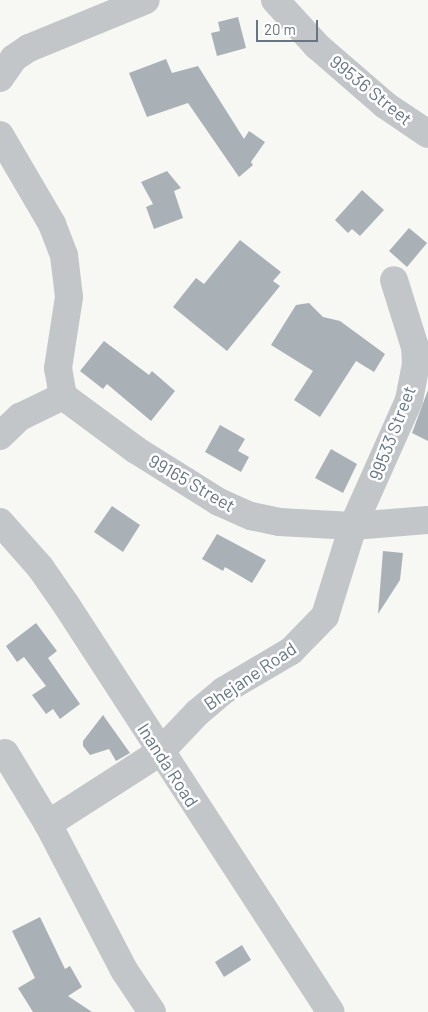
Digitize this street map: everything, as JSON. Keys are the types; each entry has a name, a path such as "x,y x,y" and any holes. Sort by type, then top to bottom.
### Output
{"street":[{"path":"0,78 14,58 29,48 146,0"},
{"name":"99536 Street","path":"275,0 290,19 330,58 385,105 428,134"},
{"path":"0,135 52,224 64,255 69,297 58,368 63,396 20,417 0,436"},
{"name":"99533 Street","path":"353,526 409,400 416,364 414,347 394,280"},
{"name":"99165 Street","path":"63,396 136,450 219,502 251,516 279,522 353,526 428,520"},
{"name":"Inanda Road","path":"0,522 40,567 331,1012"},
{"name":"Bhejane Road","path":"48,824 160,752 210,702 290,651 325,616 353,526"},
{"path":"5,753 48,824 124,970 152,1012"}],"building":[{"path":"238,17 246,48 217,56 211,33 220,31 218,22"},
{"path":"166,59 172,73 198,66 244,139 249,131 265,142 251,162 253,165 239,177 188,103 147,117 129,73"},
{"path":"167,171 181,188 174,191 183,218 154,229 146,207 153,204 141,182"},
{"path":"362,190 384,210 360,236 352,229 348,233 335,220"},
{"path":"409,228 427,243 407,267 389,251"},
{"path":"240,240 281,272 273,281 280,286 227,351 173,307 196,278 204,284"},
{"path":"309,303 323,317 340,321 385,354 374,372 356,361 320,417 294,400 313,371 271,345 296,305"},
{"path":"104,341 149,375 152,371 175,391 151,421 107,384 103,389 80,371"},
{"path":"428,390 428,441 412,433"},
{"path":"220,425 245,439 238,451 249,457 241,472 205,452"},
{"path":"331,449 357,464 343,493 315,478"},
{"path":"112,506 140,525 123,552 94,532"},
{"path":"217,534 266,560 252,583 225,567 223,571 202,559"},
{"path":"383,551 403,553 400,580 378,614"},
{"path":"36,623 57,651 48,658 80,704 60,719 53,709 46,714 32,695 46,686 24,657 17,662 6,646"},
{"path":"103,715 130,753 116,761 109,749 90,755 83,746 83,741"},
{"path":"40,917 65,969 70,966 82,987 68,996 92,1012 33,1012 18,988 35,978 12,931"},
{"path":"242,945 251,960 224,977 215,962"}]}
